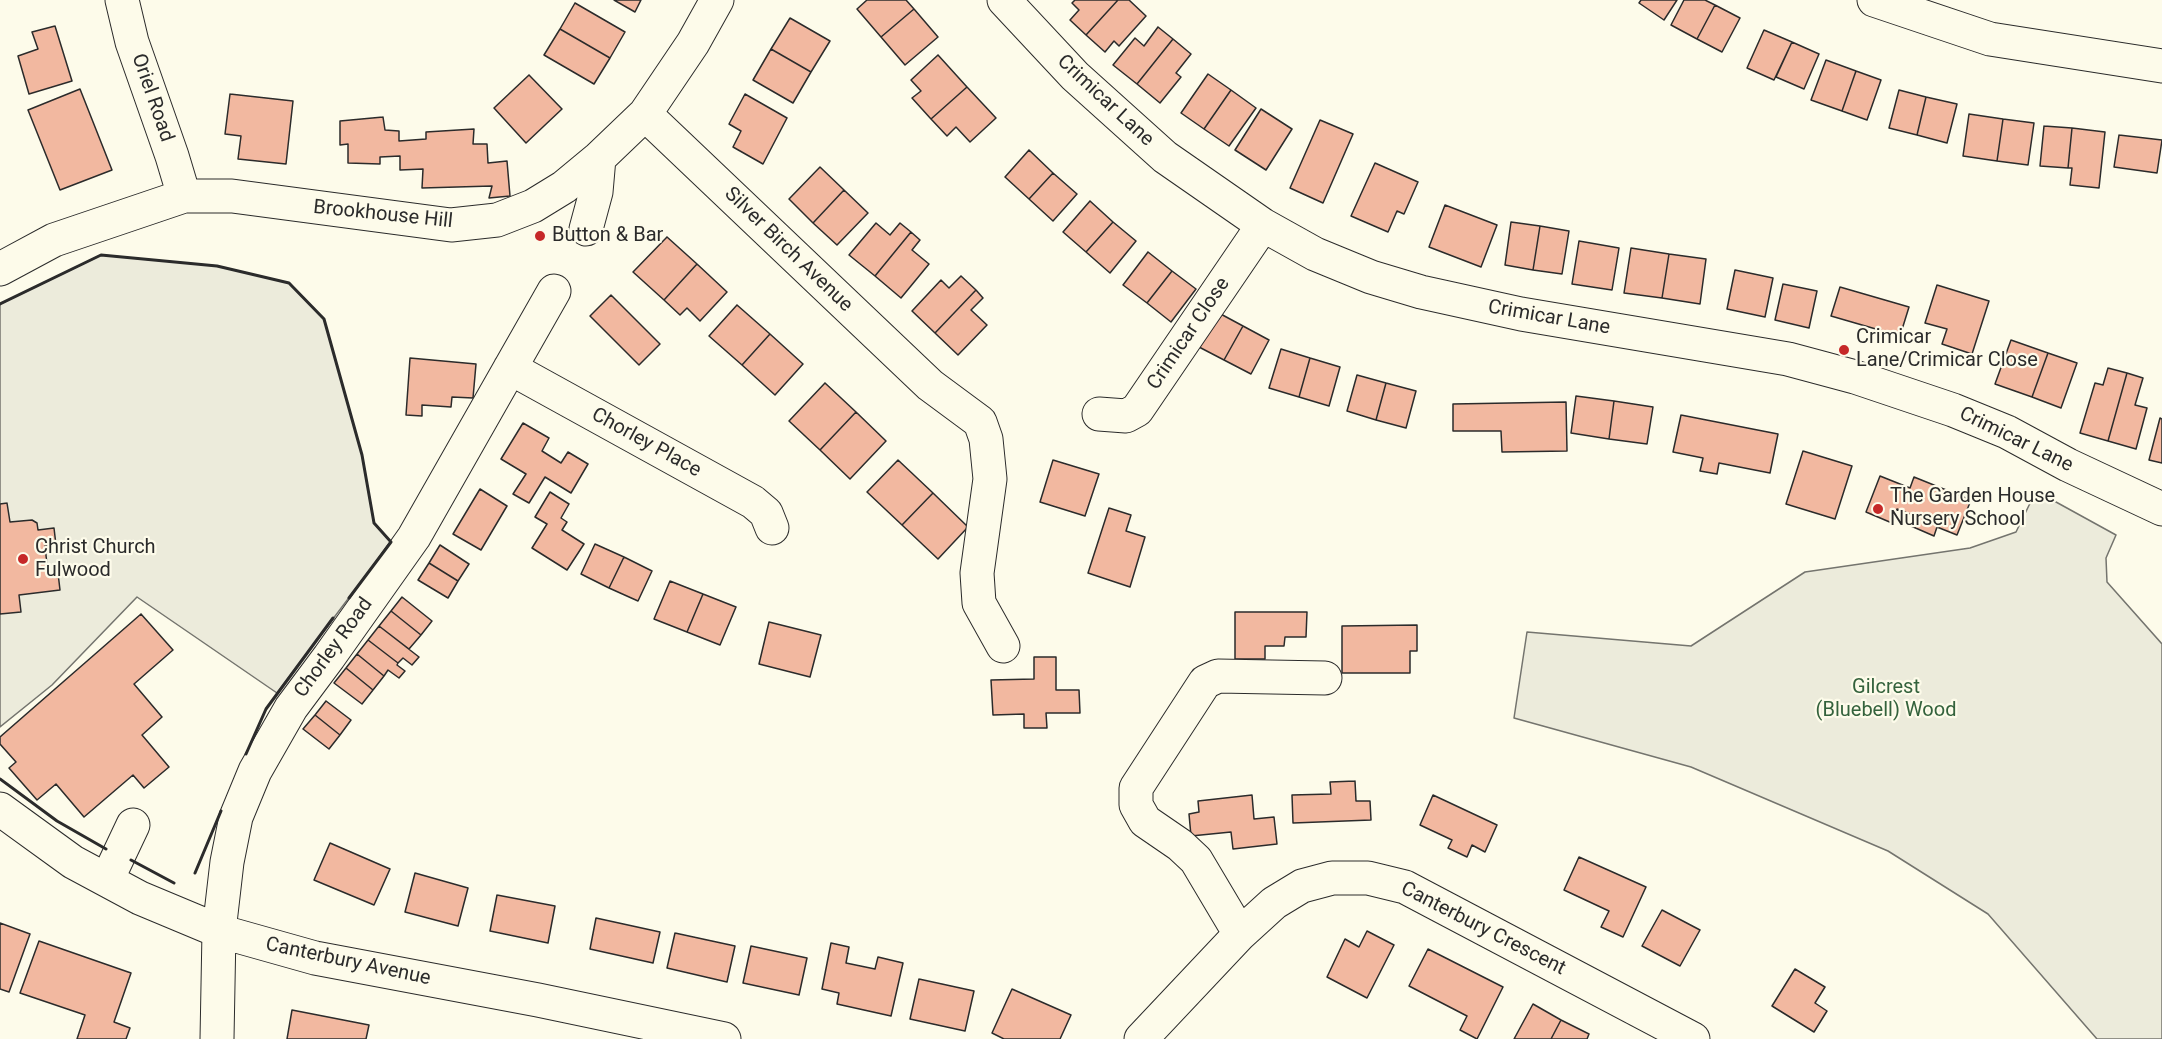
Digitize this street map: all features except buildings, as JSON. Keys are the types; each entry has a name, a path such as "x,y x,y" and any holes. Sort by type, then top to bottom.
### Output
{"street":[{"name":"Oriel Road","path":"122,0 132,42 184,196"},
{"name":"Brookhouse Hill","path":"0,268 54,240 184,196 232,196 451,225 497,220 533,206 564,187 599,158 645,114 693,43 717,0"},
{"name":"Crimicar Lane","path":"1004,0 1075,76 1164,157 1263,225 1315,254 1371,277 1421,292 1521,314 1788,359 1856,377 1953,410 2007,432 2068,465 2162,509"},
{"path":"1874,0 1990,39 2162,66"},
{"name":"Silver Birch Avenue","path":"645,114 930,386 980,422 986,439 990,479 977,573 980,603 1003,646"},
{"path":"586,229 596,192 599,158"},
{"name":"Crimicar Close","path":"1099,414 1126,416 1137,410 1263,225"},
{"name":"Chorley Road","path":"217,1039 219,931 227,862 236,817 255,771 291,708 414,537 554,291"},
{"name":"Chorley Place","path":"510,368 753,502 766,513 772,528"},
{"path":"1240,934 1196,860 1180,845 1145,821 1136,805 1136,788 1205,682 1218,676 1324,678"},
{"name":"Canterbury Avenue","path":"0,809 73,862 140,898 219,931 315,958 538,1000 724,1039"},
{"path":"107,880 133,825"},
{"name":"Canterbury Crescent","path":"1141,1039 1240,934 1274,903 1302,886 1332,878 1368,878 1405,886 1693,1039"}],"green space":[{"path":"101,255 217,266 289,283 324,319 362,455 374,523 391,542 277,693 137,597 52,685 0,727 0,304"},
{"name":"Gilcrest (Bluebell) Wood","path":"2036,491 2116,535 2106,558 2107,582 2162,644 2162,1039 2097,1039 1988,914 1888,851 1691,767 1514,718 1527,632 1691,646 1805,572 1970,548 2016,532"}],"wall":[{"path":"0,304 101,255 217,266 289,283 324,319 362,455 374,523 391,542 349,598"},
{"path":"246,754 266,709 333,618"},
{"path":"0,779 57,821 106,849"},
{"path":"195,873 221,811"},
{"path":"131,860 174,883"}],"place":[{"name":"Button & Bar","path":"540,236"},
{"name":"Crimicar Lane/Crimicar Close","path":"1844,350"},
{"name":"The Garden House Nursery School","path":"1878,509"},
{"name":"Christ Church Fulwood","path":"23,559"}]}
